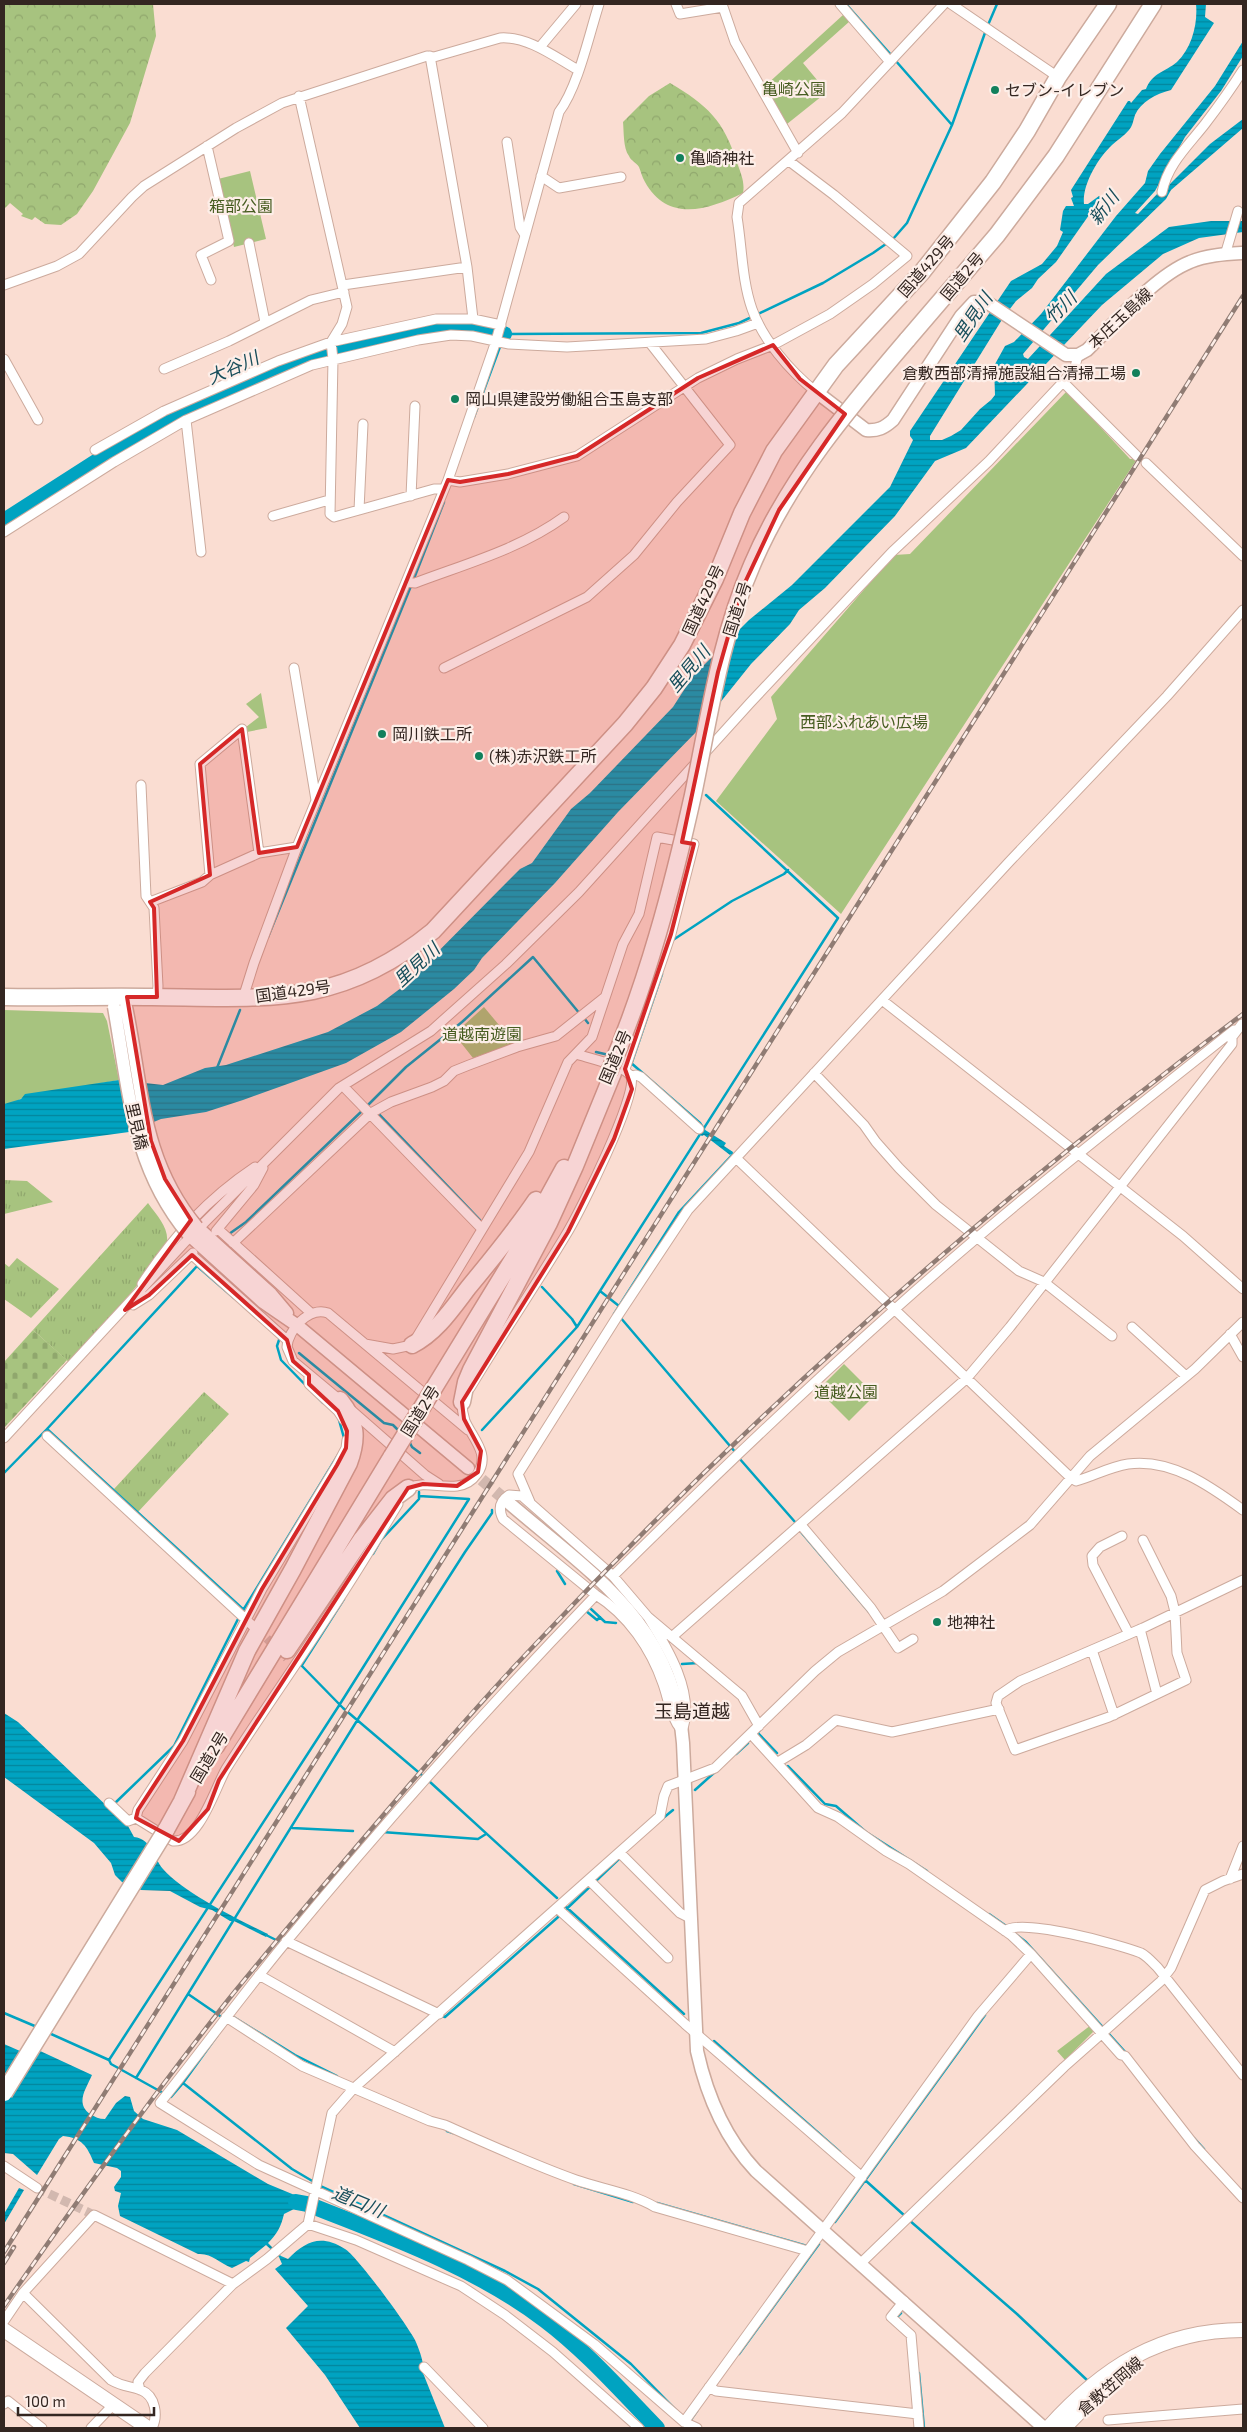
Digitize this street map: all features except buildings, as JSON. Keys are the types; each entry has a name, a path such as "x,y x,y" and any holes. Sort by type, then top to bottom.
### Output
{"highway":[{"name":"国道429号","path":"4,998 120,1002 157,997 243,998 280,996 321,990 371,973 414,946 451,913 625,724 654,688 682,645 700,611 757,481 774,451 815,391 836,365 922,272 994,182 1028,131 1058,78 1108,4"},
{"name":"国道2号","path":"4,2093 524,1241 572,1153 622,1069 624,1037 657,938 678,861 718,672 732,618 752,563 779,510 796,482 843,416 996,235 1056,156 1153,4"},
{"path":"462,1402 466,1382 471,1370 550,1223 622,1069"},
{"path":"412,1344 432,1332 444,1319 512,1234 553,1174 572,1153"},
{"path":"182,1801 247,1650 293,1569 351,1457 355,1431 351,1415 340,1400"},
{"path":"218,1742 239,1722 361,1540 393,1500 408,1488"}],"main road":[{"path":"4,2330 150,2428"},
{"name":"倉敷笠岡線","path":"1046,2428 1073,2400 1105,2374 1132,2356 1182,2337 1206,2332 1243,2330"},
{"name":"倉敷笠岡線","path":"1064,2428 1088,2401 1110,2381 1159,2346"}],"street":[{"path":"540,47 576,4"},
{"path":"243,998 297,847 410,583 450,483 501,325 558,112 564,105 578,70 599,4"},
{"path":"676,4 680,14 723,7 735,42 798,153"},
{"path":"840,4 893,59"},
{"path":"4,1438 125,1310 194,1232 343,1086 431,1031 506,964 579,892 750,703 892,552 990,461 1075,367 1072,355 991,305 979,301 968,305 892,420 884,428 874,431 866,430 800,379 773,345 758,323 752,310 748,296 736,210 739,203 842,113 944,4"},
{"path":"951,4 1058,78"},
{"path":"4,285 57,266 79,254 132,197 166,171 267,111 300,96 430,56 509,37 540,47 578,70"},
{"path":"430,56 467,267 473,319"},
{"path":"1162,192 1166,175 1217,108 1243,70"},
{"path":"300,96 344,288 346,315 331,342 333,359 329,500 330,514 334,517 411,496 450,483 508,474 576,456 682,387 715,369 773,345 830,314 873,284 907,256 834,195 789,161"},
{"path":"507,142 520,227 525,235"},
{"path":"207,146 229,241 201,255 211,280"},
{"path":"541,176 559,188 621,177"},
{"path":"1226,251 1238,211"},
{"path":"249,243 265,322"},
{"name":"本庄玉島線","path":"1072,355 1087,350 1148,291 1189,262 1226,251 1243,253"},
{"path":"164,370 312,300 344,288 467,267"},
{"path":"95,450 164,411 278,361 331,342 436,319 473,319 501,325"},
{"path":"4,532 114,462 186,420 285,376 333,359 418,340 451,335 508,344 567,347 706,339 758,323"},
{"path":"444,668 587,597 634,555 677,502 730,445 686,388 682,387 650,343"},
{"path":"4,359 38,420"},
{"path":"1063,382 1137,456"},
{"path":"411,496 415,406"},
{"path":"186,420 201,552"},
{"path":"359,510 363,424"},
{"path":"1146,463 1243,556"},
{"path":"273,516 329,500"},
{"path":"410,583 544,532 564,518"},
{"path":"530,1502 518,1474 688,1210 1167,696 1243,610"},
{"path":"294,668 316,801"},
{"path":"210,875 200,764 242,729 259,853"},
{"path":"141,785 146,896 154,908 157,997"},
{"path":"136,1818 173,1841 184,1840 208,1809 219,1780 290,1662 328,1617 408,1488 423,1484 463,1485 473,1479 478,1472 482,1461 481,1451 464,1419 462,1402 577,1216 614,1139 632,1089 622,1069 671,934 694,844 658,837 639,914 624,944 592,1037 568,1062 529,1152 412,1344 393,1349 365,1344"},
{"path":"150,902 202,882 210,875 259,853 297,847"},
{"path":"233,1243 371,1110 432,1087 454,1072 477,1061 517,1046 556,1036 606,996"},
{"path":"882,1000 1119,1188 1183,1236 1243,1289"},
{"name":"里見橋","path":"120,1002 135,1121 147,1165 164,1202 262,1302 298,1326 468,1468"},
{"path":"613,1576 737,1454 894,1309 1077,1154 1242,1023"},
{"path":"672,1636 967,1378 1232,1044 1232,1037 1242,1023"},
{"path":"576,1054 641,1077 698,1129"},
{"path":"814,1073 864,1125 899,1168 936,1205 1019,1271 1044,1282 1112,1336"},
{"path":"343,1086 371,1110 482,1230"},
{"path":"269,1157 254,1185 217,1230 311,1313"},
{"path":"125,1310 178,1233 245,1174 269,1157"},
{"path":"736,1158 1070,1477 1076,1481 1098,1472 1124,1465 1156,1465 1175,1470 1206,1484 1243,1510"},
{"path":"125,1310 149,1295 192,1254 287,1340"},
{"path":"441,1485 425,1475 293,1361 287,1347 287,1340 311,1313 317,1311 328,1313 470,1432"},
{"path":"140,2390 138,2382 145,2373 233,2284 286,2244 308,2221 332,2113 356,2087 439,2014 561,1912 622,1855 662,1814 664,1796 668,1786 715,1768 815,1671 838,1652 914,1610 950,1587 1030,1525 1090,1456 1186,1376 1243,1322"},
{"path":"1132,1327 1186,1376"},
{"path":"1230,1334 1243,1358"},
{"path":"136,1818 138,1810 183,1741 242,1616 346,1448 347,1432 345,1422 338,1411 309,1384 309,1375"},
{"path":"47,1436 254,1627"},
{"path":"518,1494 530,1502 613,1576 648,1617 665,1644 682,1690 687,1714 682,1731 675,1722 662,1681 641,1641 621,1614 506,1522 500,1514 500,1504 509,1495 518,1494"},
{"path":"509,1504 624,1603 645,1629 669,1673 682,1731 696,2032 704,2082 728,2134 756,2171 861,2262 1046,2428"},
{"path":"801,1525 884,1625 898,1648 913,1639"},
{"path":"1122,1536 1100,1547 1092,1556 1092,1565 1129,1634"},
{"path":"1143,1540 1171,1596 1175,1612 1177,1653 1186,1680 1114,1715 1015,1750 1000,1709 996,1704 998,1696 1020,1681 1129,1634 1140,1629 1175,1612 1243,1580"},
{"path":"596,1595 509,1686 419,1785 287,1944 160,2103 259,2166 317,2186 507,2280 594,2344 686,2422 697,2428"},
{"path":"648,1617 742,1696 759,1726"},
{"path":"1140,1629 1157,1694"},
{"path":"1092,1650 1114,1715"},
{"path":"778,1762 806,1745 836,1720 892,1732 1000,1709"},
{"path":"751,1734 818,1808 838,1817 879,1847 909,1864 1007,1929 1104,2030 1195,2146 1243,2198"},
{"path":"111,1806 128,1821 136,1818"},
{"path":"1230,1878 1243,1846"},
{"path":"622,1855 680,1913 690,1918"},
{"path":"861,2262 1104,2030 1165,1976 1178,1954 1205,1890 1243,1874"},
{"path":"591,1882 668,1958"},
{"path":"561,1912 862,2178"},
{"path":"1007,1929 1052,1930 1143,1954 1165,1976 1243,2075"},
{"path":"287,1944 439,2014"},
{"path":"686,2422 978,2016 1031,1954"},
{"path":"261,1976 395,2052"},
{"path":"228,2019 302,2066 577,2180 644,2200 656,2207 810,2249"},
{"path":"4,2166 37,2188"},
{"path":"6,2318 23,2293 94,2215 233,2284"},
{"path":"308,2221 461,2286 505,2315 553,2352 639,2428"},
{"path":"23,2293 112,2380 123,2387 140,2390 150,2395 155,2407 156,2421 150,2428"},
{"path":"711,2389 918,2419 911,2335 890,2317 904,2302"},
{"path":"424,2367 483,2428"},
{"path":"4,2404 8,2401 42,2428"},
{"path":"91,2428 114,2405"},
{"path":"1108,2420 1243,2409"}],"highlighted area":[{"path":"773,345 800,379 845,414 779,510 741,591 718,672 682,842 694,844 671,934 625,1069 632,1089 614,1139 568,1232 462,1402 464,1419 481,1451 478,1472 457,1486 423,1484 408,1488 219,1780 208,1809 179,1841 136,1818 138,1810 183,1741 262,1589 337,1465 346,1448 347,1431 338,1411 309,1384 309,1375 293,1361 287,1340 192,1255 149,1295 125,1310 191,1220 165,1179 151,1141 127,997 157,997 154,908 150,902 210,875 200,764 242,729 259,853 297,847 448,480 460,482 508,474 577,456 698,378"}],"green space":[{"path":"4,4 153,4 156,36 130,123 93,191 77,214 61,225 45,224 35,217 32,220 21,216 23,214 10,203 5,208 4,206"},
{"name":"亀崎公園","path":"843,15 850,21 803,63 827,92 787,124 765,86"},
{"path":"670,83 704,107 720,125 732,148 741,174 743,193 703,208 677,208 665,203 654,195 645,182 639,167 627,153 623,122 649,96"},
{"name":"箱部公園","path":"250,171 266,239 234,247 218,179"},
{"name":"西部ふれあい広場","path":"1067,391 1130,459 1137,459 841,914 716,801 777,719 771,697 894,555 910,554"},
{"path":"261,693 267,728 247,732 246,727 259,717 246,704"},
{"name":"道越南遊園","path":"484,1007 514,1043 473,1058 454,1034"},
{"path":"4,1010 103,1013 107,1021 119,1080 24,1097 13,1103 4,1104"},
{"path":"4,1180 27,1181 53,1202 4,1214"},
{"path":"148,1203 166,1232 167,1243 163,1252 139,1283 70,1363 33,1330"},
{"path":"17,1258 59,1289 31,1318 4,1299 4,1263 9,1267"},
{"path":"33,1330 67,1360 4,1428 4,1362"},
{"name":"道越公園","path":"844,1364 875,1395 849,1421 818,1390"},
{"path":"204,1392 229,1414 138,1512 114,1489"},
{"path":"1091,2025 1093,2032 1065,2060 1057,2051"}],"water":[{"name":"竹川","path":"1196,4 1206,4 1205,17 1214,23 1171,90 1154,96 1145,102 1135,115 1129,130 1101,157 1088,180 1084,204 1088,204 1099,196 1101,198 1056,262 1038,279 1032,288 1016,301 1003,318 930,436 930,440 942,440 961,430 995,395 994,366 1005,346 1014,342 1041,314 1116,216 1145,183 1148,171 1215,86 1243,41 1243,56 1221,91 1185,137 1155,191 1135,213 1138,214 1210,144 1243,119 1243,128 1171,190 1166,199 1098,265 1023,354 1024,357 1028,359 1106,274 1169,227 1211,221 1243,221 1243,232 1199,238 1163,254 1102,305 966,448 935,461 895,516 825,588 799,610 790,624 751,664 699,729 618,812 555,883 482,958 474,970 454,989 401,1032 346,1063 206,1112 161,1119 129,1132 4,1149 4,1104 21,1099 25,1094 119,1080 163,1085 205,1068 226,1065 328,1032 377,1006 405,985 520,869 532,863 571,809 590,793 673,707 693,676 749,620 792,585 890,487 913,440 910,436 910,431 1011,281 1042,264 1057,246 1063,232 1060,230 1063,211 1066,206 1074,206 1071,190 1128,101 1131,103 1142,90 1146,89 1152,79 1177,62 1187,50 1195,27"},
{"path":"702,1128 726,1143 724,1146 733,1152 730,1155 704,1135 699,1134"},
{"path":"4,1713 18,1722 128,1826 134,1837 145,1841 152,1849 163,1869 172,1878 212,1905 268,1934 266,1937 170,1891 141,1890 122,1882 115,1875 111,1863 94,1843 4,1777"},
{"path":"4,2044 20,2051 38,2050 92,2075 82,2101 90,2114 105,2119 116,2103 125,2096 130,2097 134,2111 143,2119 177,2130 268,2184 297,2196 309,2197 307,2210 296,2208 284,2214 282,2223 268,2243 281,2256 288,2259 308,2244 321,2241 336,2244 351,2254 382,2292 415,2340 420,2352 423,2373 445,2428 360,2428 325,2375 286,2328 308,2306 275,2269 282,2264 279,2257 266,2245 250,2258 249,2262 246,2261 232,2268 211,2257 198,2254 120,2216 118,2206 121,2193 115,2191 114,2187 121,2177 121,2171 117,2168 94,2163 83,2144 70,2137 63,2136 59,2139 37,2175 13,2154 4,2153"},
{"path":"19,2188 24,2190 4,2224 4,2214"}],"waterway":[{"path":"846,4 892,56"},
{"path":"988,25 997,4"},
{"path":"503,339 504,334 701,333 739,323 823,283 873,253 893,239 907,223 952,125 986,30"},
{"path":"895,60 952,125"},
{"name":"大谷川","path":"4,521 121,446 214,398 289,365 333,350 438,327 470,327 504,334"},
{"path":"474,417 501,344"},
{"path":"413,581 444,502"},
{"path":"268,937 411,586"},
{"path":"482,1430 577,1327 838,918 706,795"},
{"path":"673,940 732,901 784,874 788,870"},
{"path":"367,1106 406,1067 462,1022 533,957 580,1014"},
{"path":"632,1062 662,974"},
{"path":"217,1068 240,1010"},
{"path":"584,1018 588,1023"},
{"path":"596,1052 609,1055"},
{"path":"630,1062 700,1123 704,1129"},
{"path":"229,1234 246,1222 363,1110"},
{"path":"378,1113 480,1220"},
{"path":"614,1314 679,1212 733,1154 730,1152"},
{"path":"198,1265 47,1429 245,1611"},
{"path":"197,1266 234,1298"},
{"path":"542,1287 572,1319 577,1327"},
{"path":"600,1291 619,1306"},
{"path":"620,1317 736,1453"},
{"path":"280,1337 277,1346 281,1360 323,1403"},
{"path":"299,1353 384,1423 393,1425 400,1432"},
{"path":"339,1420 344,1438"},
{"path":"4,1473 47,1429"},
{"path":"408,1439 412,1447 420,1453"},
{"path":"242,1612 338,1455"},
{"path":"739,1458 795,1522"},
{"path":"373,1554 381,1540 419,1499 419,1492"},
{"path":"109,2060 340,1704 469,1499 419,1496"},
{"path":"136,2078 358,1719 492,1513 492,1510"},
{"path":"801,1532 869,1612"},
{"path":"557,1571 565,1584"},
{"path":"302,1665 344,1599"},
{"path":"591,1609 605,1622 616,1623"},
{"path":"586,1611 597,1620 600,1617"},
{"path":"113,1805 174,1746 239,1617"},
{"path":"682,1664 698,1663"},
{"path":"300,1664 343,1708 430,1782 557,1898"},
{"path":"757,1734 764,1724"},
{"path":"758,1733 777,1753"},
{"path":"736,1754 748,1743"},
{"path":"788,1766 825,1804 836,1806 866,1832 927,1871"},
{"path":"695,1790 715,1772"},
{"path":"662,1819 673,1810"},
{"path":"292,1828 353,1831"},
{"path":"382,1832 478,1839 486,1834"},
{"path":"442,2016 445,2017 557,1918 621,1857"},
{"path":"565,1906 684,2014"},
{"path":"989,1914 1009,1928"},
{"path":"1013,1932 1026,1942 1127,2054"},
{"path":"266,1935 343,1973"},
{"path":"188,1994 223,2018"},
{"path":"4,2013 37,2027"},
{"path":"835,2222 985,2015"},
{"path":"232,2016 295,2055 337,2076"},
{"path":"49,2033 109,2060 111,2064 165,2094"},
{"path":"183,2083 217,2036"},
{"path":"714,2041 840,2152"},
{"path":"169,2096 171,2097 183,2083 292,2169 314,2182"},
{"path":"447,2131 453,2133"},
{"path":"1194,2138 1204,2149"},
{"path":"865,2180 905,2216"},
{"path":"574,2184 633,2202"},
{"path":"318,2185 505,2271 538,2289 631,2364 676,2410"},
{"name":"道口川","path":"296,2202 307,2204 369,2228 430,2254 460,2268 517,2301 545,2320 575,2345 657,2428"},
{"path":"657,2203 807,2246"},
{"path":"909,2220 1017,2314 1088,2381"},
{"path":"739,2354 819,2244"},
{"path":"896,2318 901,2313"},
{"path":"919,2373 924,2428"},
{"path":"688,2419 690,2421 697,2411"}],"tunnel":[{"path":"468,1468 509,1503"},
{"path":"257,1629 287,1658"},
{"path":"37,2188 94,2215"}],"railway":[{"path":"4,2252 1243,296"},
{"path":"4,2306 142,2113 228,2000 397,1799 512,1669 697,1480 783,1397 872,1317 1054,1161 1243,1014"},
{"path":"4,2263 14,2247"}],"place":[{"name":"セブン-イレブン","path":"995,90"},
{"name":"亀崎神社","path":"680,158"},
{"name":"倉敷西部清掃施設組合清掃工場","path":"1136,373"},
{"name":"岡山県建設労働組合玉島支部","path":"455,399"},
{"name":"岡川鉄工所","path":"382,734"},
{"name":"(株)赤沢鉄工所","path":"479,756"},
{"name":"地神社","path":"937,1622"}],"district":[{"name":"玉島道越","path":"692,1711"}],"water label":[{"name":"新川","path":"1104,208"},
{"name":"里見川","path":"973,317"},
{"name":"里見川","path":"689,669"},
{"name":"里見川","path":"417,965"}]}
